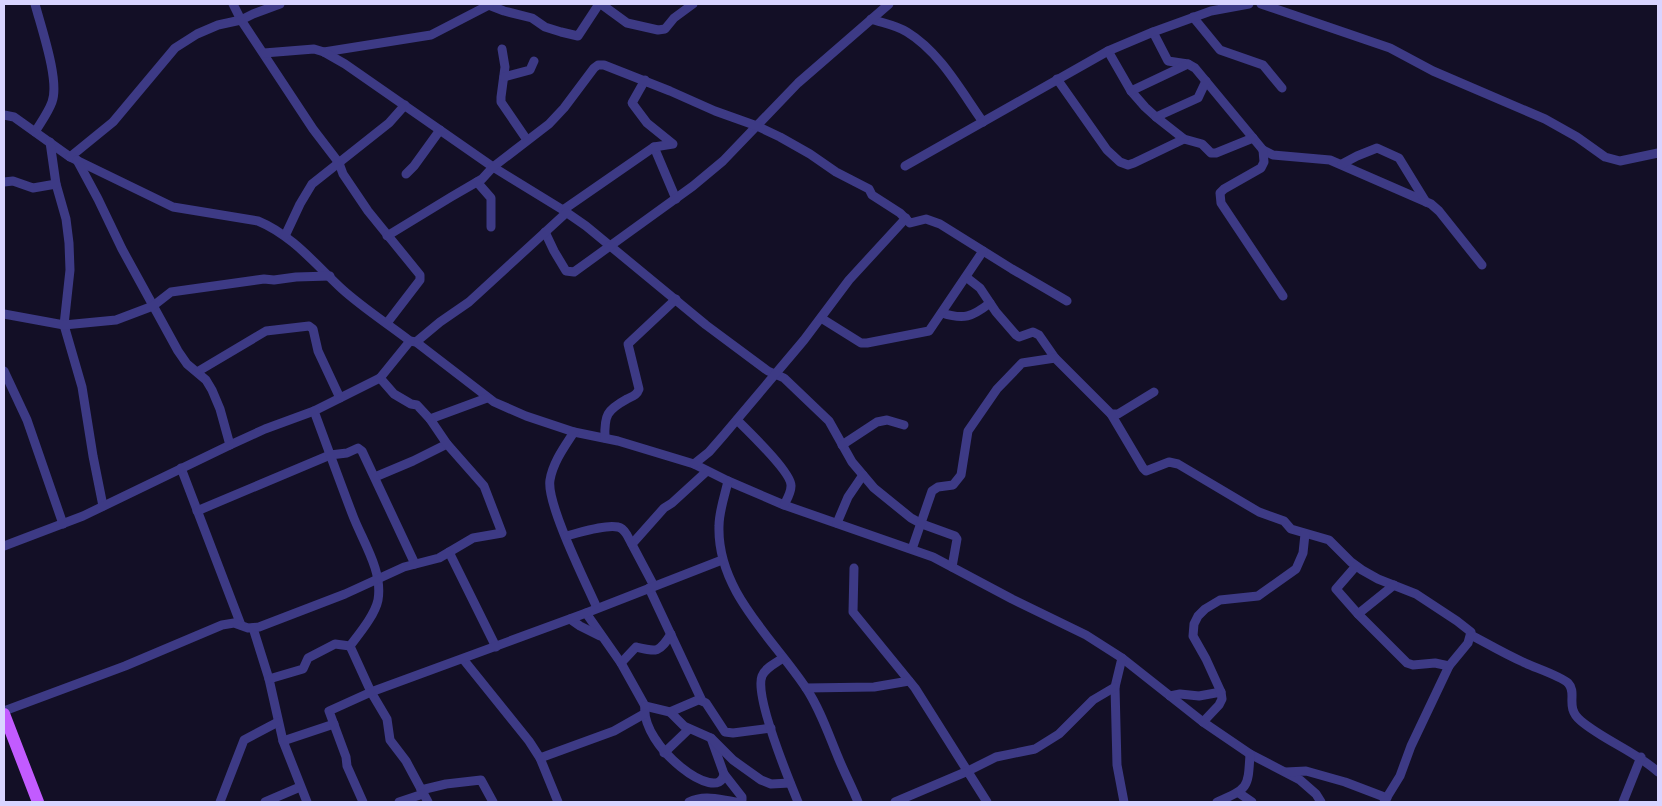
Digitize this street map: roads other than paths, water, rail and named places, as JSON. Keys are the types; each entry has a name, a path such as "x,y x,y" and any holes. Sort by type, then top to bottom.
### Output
{"main road":[{"path":"4,715 38,802"}],"street":[{"path":"35,4 55,82 53,100 35,132"},
{"path":"233,4 313,129 339,163 343,174 387,236 420,276 420,280 387,323"},
{"path":"73,158 113,122 175,48 197,34 218,25 242,20 280,4"},
{"path":"324,52 430,35 488,4 504,11 532,18 561,32 578,36 600,4 627,23 658,30 665,29 674,18 693,4"},
{"path":"545,232 566,272 574,272 694,186 723,161 798,83 889,4"},
{"path":"905,166 1108,51 1192,17 1211,11 1249,4"},
{"path":"1261,4 1390,48 1434,71 1545,119 1577,137 1605,157 1620,161 1658,153"},
{"path":"1192,17 1220,50 1263,65 1282,88"},
{"path":"870,19 901,29 920,41 941,63 983,122"},
{"path":"1153,32 1168,61 1188,64 1195,68 1263,150 1273,155 1317,157 1342,164 1426,202 1440,210 1482,266"},
{"path":"264,53 314,49 324,52 345,64 493,167 565,211 611,246 706,325 768,371 784,378 824,416 852,462 884,497 911,518 956,537 952,567"},
{"path":"502,49 505,60 501,102 527,140"},
{"path":"1108,51 1132,91 1156,117 1184,139 1202,144 1211,153 1216,153 1253,138"},
{"path":"504,77 530,70 534,61"},
{"path":"1132,91 1188,64"},
{"path":"387,236 464,188 477,182 493,167 549,124 594,68 598,65 610,66 715,111 757,126 802,149 836,172 869,189 872,195 886,202 911,223 926,219 940,224 1067,301"},
{"path":"1057,79 1107,150 1120,162 1134,164 1184,139"},
{"path":"4,546 63,524 103,506 264,429 314,412 380,378 413,341 469,302 565,211 654,147 673,144 647,123 632,103 645,80"},
{"path":"1156,117 1198,98 1206,80"},
{"path":"285,236 312,184 389,123 405,105"},
{"path":"4,108 7,115 73,158 173,207 258,221 285,236 343,290 487,398 526,416 574,432 604,438 694,464 784,505 933,557 1086,635 1122,658 1203,722 1250,754 1300,780 1316,794 1321,802"},
{"path":"406,174 440,130"},
{"path":"50,142 56,184 66,219 69,244 70,270 64,325 82,387 103,506"},
{"path":"654,147 676,198"},
{"path":"1342,164 1377,148 1398,157 1426,202"},
{"path":"1263,150 1264,162 1261,168 1224,189 1220,193 1219,198 1284,296"},
{"path":"73,158 98,199 122,249 178,352 187,364 206,380 212,390 220,409 230,444"},
{"path":"4,182 13,181 33,188 56,184"},
{"path":"477,182 491,198 491,227"},
{"path":"694,464 709,452 737,420 821,318 849,280 906,218"},
{"path":"821,318 857,341 868,343 929,330 983,251"},
{"path":"4,314 64,325 116,320 153,306 168,293 264,279 330,276"},
{"path":"966,277 976,284 1019,337 1033,332 1037,333 1055,358 1111,414 1146,471 1164,463 1174,462 1259,512 1284,521 1291,529 1329,540 1356,566 1374,578 1416,594 1469,629 1471,635 1468,643 1449,666 1411,746 1400,776 1385,800 1345,782 1306,771 1286,772"},
{"path":"604,438 604,422 610,410 637,394 639,389 628,344 676,299"},
{"path":"942,313 956,318 972,316 990,303"},
{"path":"197,372 266,331 309,326 313,330 318,351 340,398"},
{"path":"912,550 932,491 938,487 953,485 961,475 968,431 996,389 1022,363 1055,358"},
{"path":"4,371 27,420 63,524"},
{"path":"4,715 222,625 234,623 253,628 294,614 378,580 404,567 430,561 472,538 502,533 484,486 447,444 430,419 417,405 411,404 394,394 380,378"},
{"path":"1111,414 1118,414 1154,392"},
{"path":"430,419 487,398"},
{"path":"314,412 378,580 378,600 375,608 350,646"},
{"path":"737,420 782,468 790,481 790,492 784,505"},
{"path":"842,445 877,422 887,420 904,425"},
{"path":"574,432 559,456 550,479 550,496 597,608"},
{"path":"374,477 447,444"},
{"path":"198,511 330,455 347,453 358,448 362,451 415,564"},
{"path":"181,468 241,625"},
{"path":"632,544 664,508 707,471"},
{"path":"837,523 848,497 863,475"},
{"path":"728,481 719,525 724,568 749,613 806,688 826,726 858,802"},
{"path":"566,536 605,527 622,528 632,544 702,700 725,732 733,734 772,728"},
{"path":"1203,722 1221,702 1221,692 1193,636 1194,624 1198,616 1205,609 1220,600 1258,596 1296,569 1303,553 1305,534"},
{"path":"449,552 496,647"},
{"path":"363,802 347,766 346,757 329,711 371,692 496,647 722,560"},
{"path":"1356,566 1336,589 1358,614 1407,663 1413,665 1435,663 1449,666"},
{"path":"854,568 852,612 924,701 987,802"},
{"path":"1358,614 1394,585"},
{"path":"586,613 621,663 645,710 646,723 664,753 680,771 701,783 710,786 716,785 724,780 724,774"},
{"path":"570,619 601,636"},
{"path":"253,628 269,679 283,740 307,802"},
{"path":"621,663 636,647 654,651 662,648 671,634"},
{"path":"1471,635 1520,661 1566,681 1572,689 1572,709 1581,721 1640,757 1658,772"},
{"path":"269,679 303,669 308,658 335,644 350,646"},
{"path":"350,646 371,692 387,720 390,740 406,761 424,795"},
{"path":"783,658 762,675 761,693 798,802"},
{"path":"1122,658 1115,688 1116,765 1124,802"},
{"path":"463,659 510,715 529,741 540,758 558,802"},
{"path":"806,688 874,687 909,681"},
{"path":"895,802 910,799 1001,755 1036,750 1059,734 1093,700 1115,688"},
{"path":"1170,696 1180,694 1199,696 1221,692"},
{"path":"540,758 614,731 645,710 670,712 702,700"},
{"path":"670,712 684,726 711,738 733,760 762,780 771,784 790,783"},
{"path":"220,802 244,740 278,722"},
{"path":"283,740 334,724"},
{"path":"664,753 689,729"},
{"path":"690,802 700,798 738,802 742,800 742,797 724,774 711,738"},
{"path":"1217,802 1239,792 1247,783 1250,754"},
{"path":"1623,802 1640,757"},
{"path":"399,802 424,795 446,784 481,780 493,802"},
{"path":"265,802 300,787"},
{"path":"1239,792 1252,802"}]}
